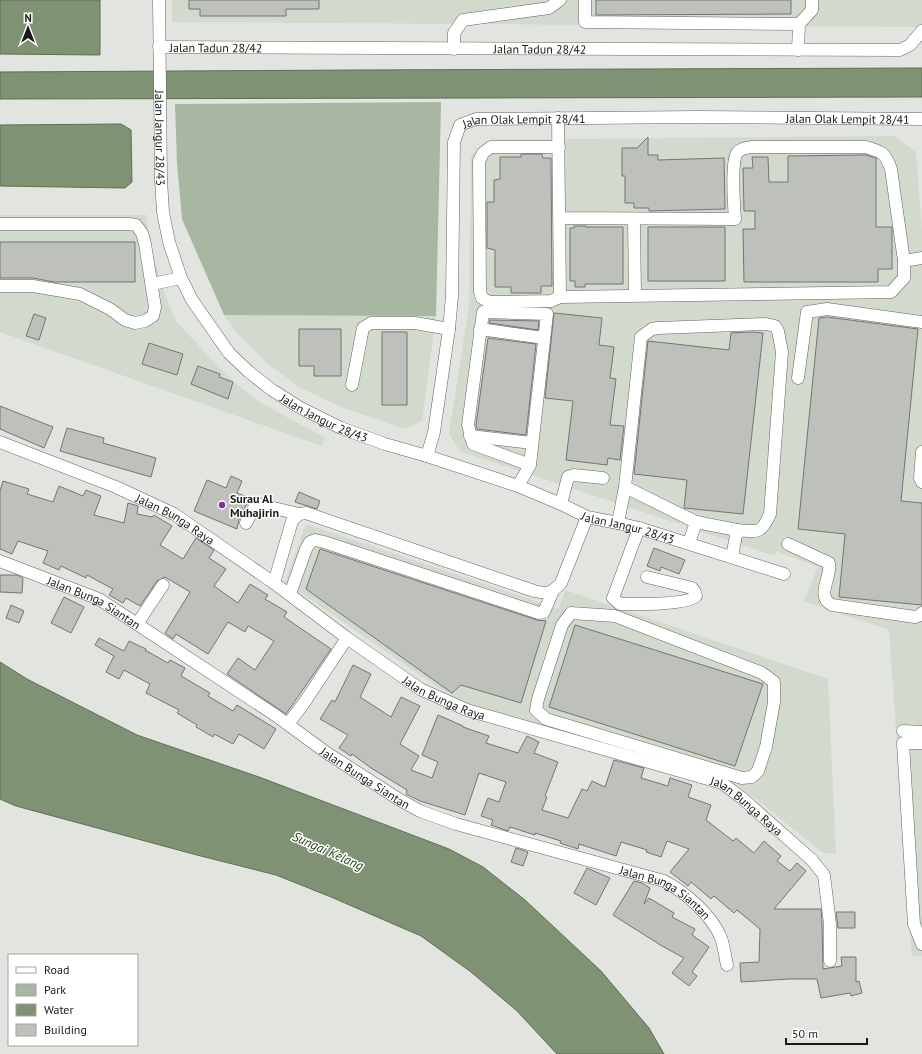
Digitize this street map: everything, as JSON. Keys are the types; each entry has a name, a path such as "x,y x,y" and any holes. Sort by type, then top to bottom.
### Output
{"street":[{"name":"Jalan Jangur 28/43","path":"159,0 161,180 163,212 169,242 180,278 192,300 229,352 249,372 272,390 299,407 341,428 385,444 428,456 518,486 561,504 587,517 618,522 639,528 784,574"},
{"path":"454,48 454,33 463,20 549,8 560,0"},
{"path":"585,0 585,22 799,24"},
{"path":"798,50 799,24 812,10 812,0"},
{"name":"Jalan Tadun 28/42","path":"159,47 900,50 910,45 920,34"},
{"name":"Jalan Olak Lempit 28/41","path":"428,456 434,432 449,329 452,296 454,142 460,125 476,119 698,117 922,119"},
{"path":"558,118 560,297"},
{"path":"559,147 491,147 483,152 479,161 480,292 482,298 489,302 551,301 560,297 635,295 891,292 904,278 904,261 891,169 886,156 877,150 866,147 752,147 742,149 736,153 734,163 735,219 559,218"},
{"path":"634,219 635,295"},
{"path":"0,224 136,225 142,233 146,244 155,307 153,316 146,321 135,322 125,320 110,309 80,294 33,286 0,286"},
{"path":"904,261 922,258"},
{"path":"152,284 180,278"},
{"path":"798,378 807,312 827,309 922,322"},
{"path":"518,486 530,465 546,314 483,312 468,425 470,436 473,444 530,465"},
{"path":"352,385 363,328 372,323 415,323 449,329"},
{"path":"618,522 625,487 641,337 652,329 658,328 766,324 775,326 778,331 782,352 770,514 764,527 755,532 696,522 625,487"},
{"path":"480,329 544,338"},
{"path":"470,436 532,443"},
{"name":"Jalan Bunga Raya","path":"0,442 116,487 174,514 274,582 348,638 420,689 467,710 722,783 742,798 812,860 824,875 830,924 830,962"},
{"path":"922,452 920,478 922,482"},
{"path":"561,504 568,477 574,475 603,478"},
{"path":"246,523 255,506 261,505 299,514 306,513 534,591 545,593 553,591"},
{"path":"274,582 292,520 299,514"},
{"path":"290,594 306,549 310,542 315,540 539,613 544,612 553,591 561,582 587,517"},
{"path":"689,543 696,522"},
{"path":"639,528 613,598 620,604 682,602 693,599 696,596 692,588 647,577"},
{"path":"732,557 738,530"},
{"path":"788,544 829,563 830,569 824,592 824,599 832,605 915,617 921,615 922,612"},
{"name":"Jalan Bunga Siantan","path":"0,561 99,599 288,724 327,753 400,800 420,811 456,824 664,881 678,888 702,911 715,927 721,938 727,965"},
{"path":"137,624 163,585"},
{"path":"615,616 620,604"},
{"path":"570,612 615,616 762,673 774,682 774,702 766,747 758,771 752,778 742,778 546,719 536,710 562,625 570,612"},
{"path":"288,724 348,638"},
{"path":"903,732 922,732"},
{"path":"922,743 903,743 914,924 922,944"}],"shaded area":[{"path":"172,0 922,0 922,27 172,22"},
{"path":"894,136 916,152 922,232 922,956 912,956 889,630 804,601 818,567 776,551 775,556 460,451 449,434 469,306 471,156 490,140"},
{"path":"0,215 147,215 148,238 163,289 176,321 212,360 241,388 261,403 325,438 322,446 0,332"},
{"path":"224,315 436,316 422,421 405,429 341,407 299,387 266,362 236,332"},
{"path":"306,524 559,609 565,590 828,679 836,853 823,853 732,780 461,703 285,582"}],"green space":[{"path":"441,102 436,316 224,315 182,219 177,163 175,104"}],"water":[{"path":"0,0 100,0 100,55 0,54"},
{"path":"922,68 922,97 0,99 0,72"},
{"path":"121,124 131,130 132,182 125,188 0,186 0,125"},
{"name":"Sungai Kelang","path":"0,662 27,679 137,735 259,777 449,849 483,867 525,900 601,971 649,1028 664,1054 557,1054 517,1011 471,972 421,936 276,875 16,806 0,799"}],"building":[{"path":"189,0 319,0 319,9 286,9 286,16 200,16 200,9 189,9"},
{"path":"596,0 791,0 791,14 596,15"},
{"path":"648,137 648,155 658,155 658,160 724,158 725,209 649,211 649,208 634,208 634,203 625,203 625,176 622,176 622,148 637,148"},
{"path":"521,154 542,154 543,158 551,158 552,286 541,286 541,293 511,293 511,287 495,287 495,250 487,248 487,202 494,202 494,180 500,179 500,157 521,157"},
{"path":"866,155 876,158 876,227 892,227 892,269 878,269 878,282 744,282 743,229 755,229 755,211 744,211 743,168 753,168 752,157 768,157 769,182 788,182 788,156"},
{"path":"574,226 623,227 623,284 585,284 585,287 575,287 575,281 570,281 570,228 574,228"},
{"path":"648,227 725,227 725,281 648,281"},
{"path":"0,242 135,242 135,282 54,282 33,278 0,278"},
{"path":"554,313 602,318 599,345 614,347 610,378 616,379 610,425 624,426 620,460 608,458 607,465 566,460 573,401 545,398"},
{"path":"34,314 46,318 39,340 26,336"},
{"path":"827,317 918,329 901,501 922,503 922,605 839,597 845,534 798,529 819,318"},
{"path":"490,320 539,321 538,330 489,323"},
{"path":"299,329 341,329 341,376 314,376 314,366 299,366"},
{"path":"382,332 407,332 407,405 382,405"},
{"path":"731,333 763,333 743,514 684,508 687,480 634,474 648,341 729,350"},
{"path":"488,338 536,344 526,435 477,429 476,425"},
{"path":"149,343 183,354 177,375 142,364"},
{"path":"198,366 220,374 219,377 233,382 228,399 191,384"},
{"path":"0,406 53,427 44,448 0,429"},
{"path":"67,428 104,438 103,443 156,458 151,477 60,451"},
{"name":"Surau Al Muhajirin","path":"231,476 242,481 237,493 250,498 239,519 237,529 194,511 207,480 226,488"},
{"path":"3,481 29,489 27,494 53,502 59,486 83,496 86,490 101,496 94,515 124,523 128,503 138,506 137,514 152,517 154,515 172,526 160,545 183,559 196,538 214,550 209,558 226,569 214,586 238,603 250,584 268,595 265,599 287,612 284,617 331,649 286,714 227,674 238,658 255,670 274,641 248,626 245,632 228,622 208,654 176,634 173,639 165,633 190,592 165,577 157,581 140,606 126,598 123,603 109,595 113,589 87,575 86,578 61,566 59,570 43,563 48,551 18,541 12,554 0,549 0,491"},
{"path":"299,492 320,501 317,509 295,502"},
{"path":"654,548 685,560 679,574 661,567 660,571 647,566"},
{"path":"320,549 537,620 546,621 521,703 461,685 452,693 306,589"},
{"path":"0,575 17,575 23,578 22,593 0,592"},
{"path":"64,597 84,607 71,633 51,623"},
{"path":"11,605 24,611 19,623 6,618"},
{"path":"575,625 763,684 735,766 549,707"},
{"path":"99,638 124,651 129,641 146,649 145,650 168,663 170,660 185,668 181,676 210,693 208,696 233,711 237,705 276,729 264,749 239,734 233,744 214,734 213,737 177,713 179,710 146,693 150,684 124,670 119,679 106,672 114,656 95,645"},
{"path":"353,665 371,674 360,697 391,717 401,697 420,706 400,744 419,756 411,770 432,778 438,762 422,755 438,715 463,727 489,736 486,743 518,753 527,736 539,742 534,753 558,762 545,796 547,797 542,810 568,818 582,789 587,791 592,781 605,787 614,760 644,768 641,778 668,786 670,778 692,785 688,797 711,805 706,820 733,841 736,838 754,853 764,841 781,856 777,861 790,871 797,863 806,871 774,909 821,909 823,969 842,966 841,957 856,957 856,982 859,981 862,993 851,996 850,993 821,998 817,979 741,982 740,963 759,962 760,929 737,910 734,913 714,896 711,899 691,882 688,886 670,872 689,849 667,841 661,857 646,852 647,850 621,842 616,856 579,844 578,849 560,843 561,841 535,833 535,835 510,827 508,831 491,825 493,820 481,816 488,798 499,802 506,782 479,773 465,815 420,801 406,794 407,790 371,768 352,754 351,756 339,748 348,735 320,719 332,700 335,702"},
{"path":"516,848 528,852 523,866 511,862"},
{"path":"587,868 610,878 596,905 574,893"},
{"path":"634,881 642,883 650,888 644,904 649,898 674,913 672,917 695,929 692,935 709,947 692,972 697,976 689,986 672,973 684,958 613,915"},
{"path":"836,912 855,912 855,928 838,928"}],"place":[{"name":"Surau Al Muhajirin","path":"222,505"}]}
